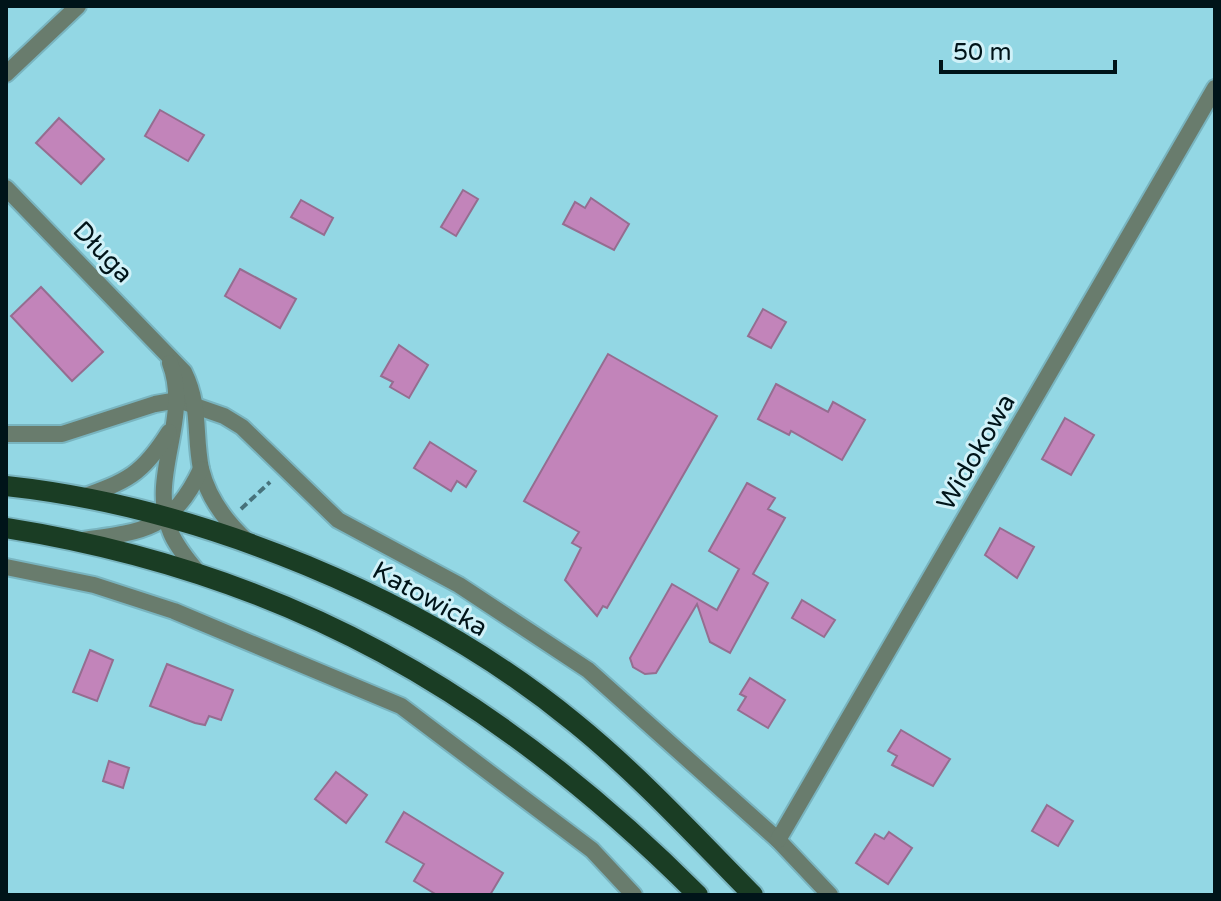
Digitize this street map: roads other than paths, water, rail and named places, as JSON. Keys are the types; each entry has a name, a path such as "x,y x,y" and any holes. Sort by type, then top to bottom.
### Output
{"main road":[{"name":"Katowicka","path":"6,486 80,498 165,519 252,546 371,593 470,649 534,693 628,770 753,895"},
{"path":"6,528 76,541 199,574 366,640 465,700 607,808 698,895"}],"street":[{"path":"6,74 78,6"},
{"name":"Widokowa","path":"778,840 1215,88"},
{"name":"Długa","path":"6,188 184,372 196,407 201,469 214,503 252,546"},
{"name":"Długa","path":"166,350 178,400 162,487 165,519 172,537 199,574"},
{"path":"6,434 62,434 155,404 178,400 242,427 338,520 459,585 588,670 778,840 830,895"},
{"path":"80,498 121,483 139,472 174,424"},
{"path":"76,541 141,531 165,519 185,500 201,469"},
{"path":"6,567 94,585 174,611 401,706 592,850 634,895"}]}
